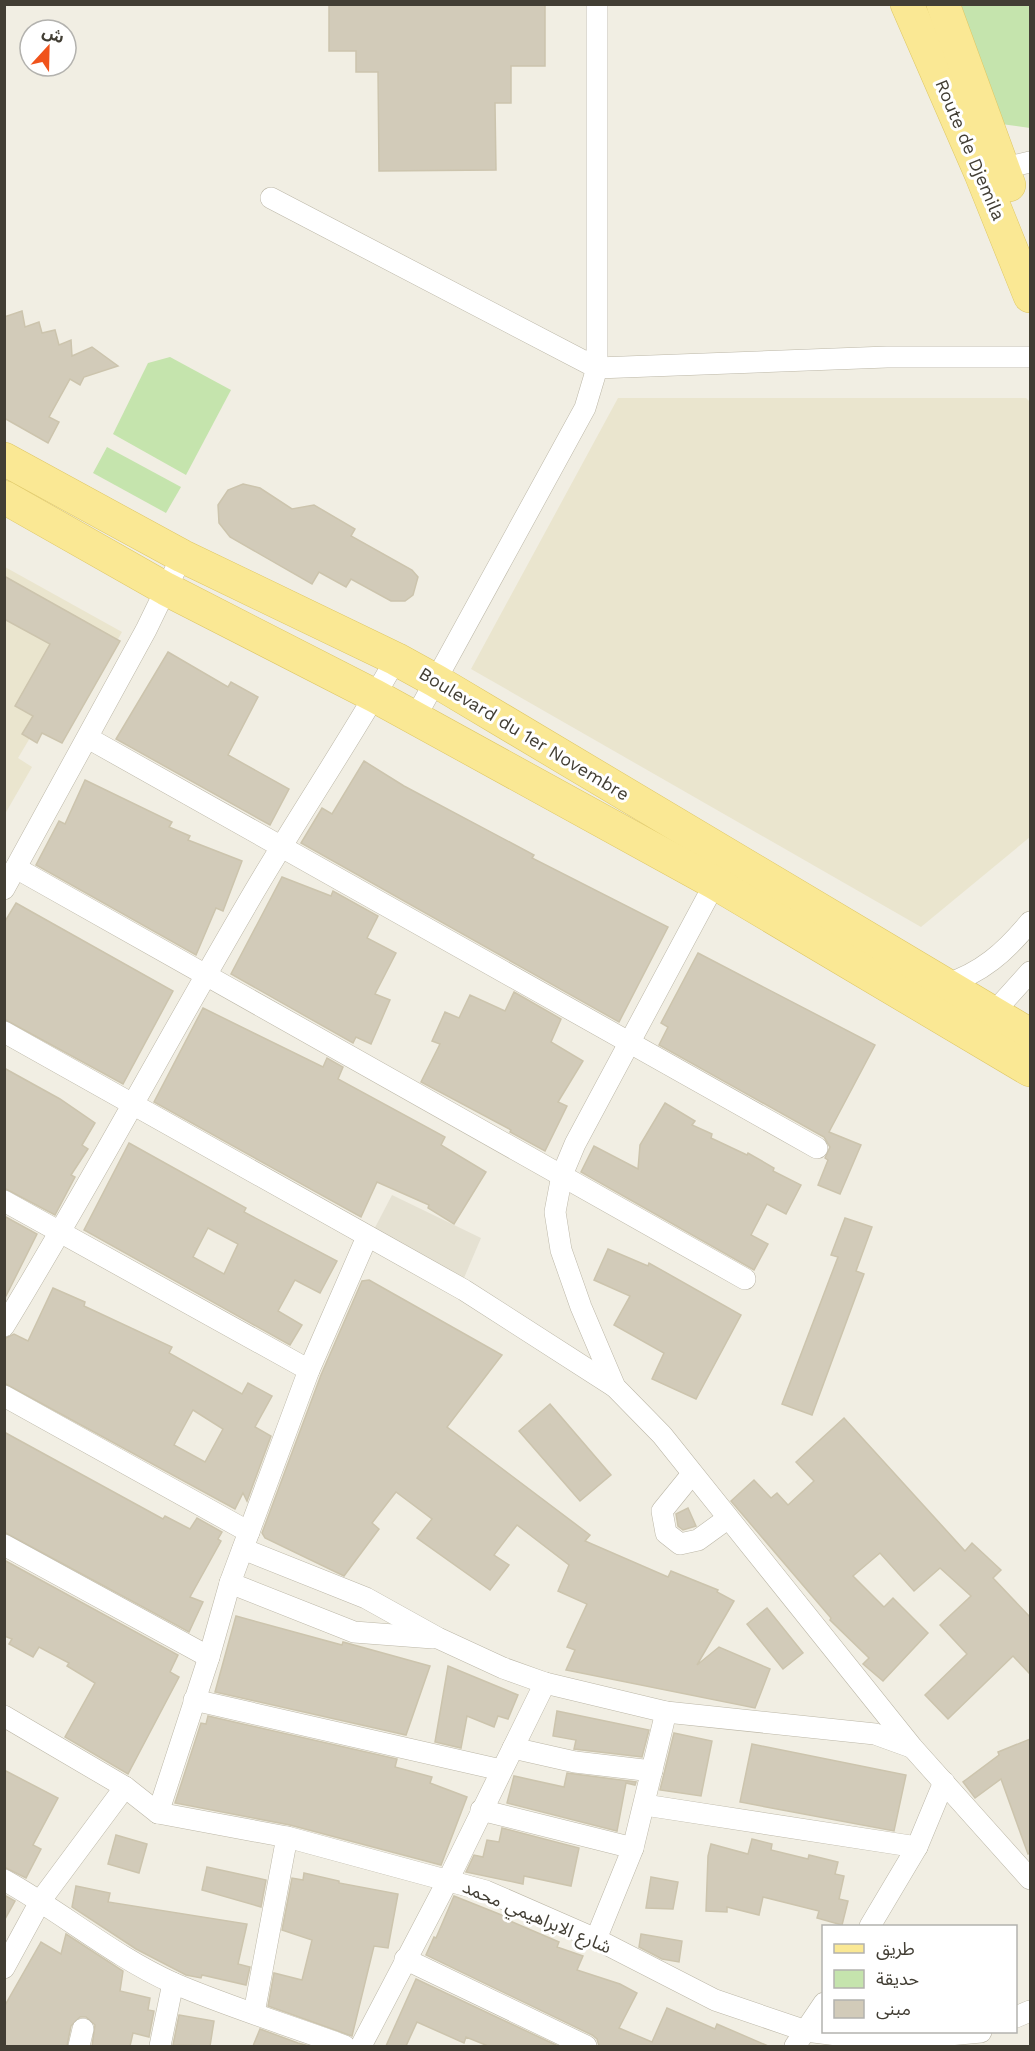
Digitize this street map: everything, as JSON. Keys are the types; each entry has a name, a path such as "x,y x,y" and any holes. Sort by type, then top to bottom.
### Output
{"main road":[{"name":"Route de Djemila","path":"907,4 1005,168 1030,296"},
{"name":"Route de Djemila","path":"943,4 1030,239"},
{"name":"Boulevard du 1er Novembre","path":"4,459 182,556 396,659 436,681 1030,1035"},
{"name":"Boulevard du 1er Novembre","path":"4,497 166,589 375,696 715,883 1030,1070"}],"street":[{"path":"415,718 585,408 597,368 597,4"},
{"path":"271,198 597,368 887,357 1030,357"},
{"path":"4,889 88,738 182,556"},
{"path":"4,1326 61,1232 281,845 396,659"},
{"path":"88,738 817,1148"},
{"path":"16,868 745,1280"},
{"path":"615,1387 581,1307 561,1250 555,1212 561,1175 575,1144 715,883"},
{"path":"944,985 977,972 993,962 1030,922"},
{"path":"963,1030 988,1020 1030,972"},
{"path":"4,1032 464,1290 615,1387 662,1435 912,1747 1030,1879"},
{"path":"4,1201 309,1370"},
{"path":"158,1813 209,1657 230,1583 309,1370 367,1237"},
{"path":"4,1396 246,1541 366,1598 438,1638 503,1668 544,1683 666,1712 875,1734 912,1747"},
{"path":"692,1473 662,1511 666,1533 680,1544 698,1540 727,1518"},
{"path":"4,1545 209,1657"},
{"path":"230,1583 354,1632 395,1637 438,1638"},
{"path":"361,2046 448,1880 544,1683"},
{"path":"194,1700 501,1770"},
{"path":"596,1940 633,1848 666,1712"},
{"name":"شارع الابراهيمي محمد","path":"4,1716 125,1787 158,1813 287,1837 486,1891 596,1940 715,2000 800,2039 884,2041 962,2033"},
{"path":"513,1748 575,1762 652,1771"},
{"path":"871,1925 917,1847 944,1782"},
{"path":"4,1968 41,1900 125,1787"},
{"path":"645,1805 917,1847"},
{"path":"481,1810 633,1848"},
{"path":"254,2013 287,1837"},
{"path":"4,1880 41,1900 108,1947 173,1983 345,2046"},
{"path":"405,1959 586,2046"},
{"path":"160,2046 173,1983"},
{"path":"800,2039 822,2006"}],"shaded area":[{"path":"618,398 1026,398 1030,402 1030,837 921,927 471,669"},
{"path":"5,567 122,632 98,674 75,662 18,758 32,767 5,814"},
{"path":"392,1195 481,1238 458,1292 368,1241"}],"green space":[{"path":"952,5 1030,5 1030,128 1001,124"},
{"path":"170,357 231,390 186,475 113,434 148,363"},
{"path":"107,447 181,487 166,513 93,473"}],"building":[{"path":"329,4 545,4 545,66 511,66 511,103 495,103 496,170 379,171 378,72 356,72 356,51 329,51"},
{"path":"22,311 25,327 39,322 42,333 55,330 59,345 71,340 72,356 92,347 118,366 84,377 80,385 70,379 49,417 59,422 48,443 4,418 4,317"},
{"path":"243,484 260,488 292,509 314,505 355,529 351,536 412,570 418,577 413,595 405,601 391,601 351,579 346,587 319,572 312,584 230,537 219,523 218,505 228,490"},
{"path":"4,576 120,641 62,743 42,733 37,743 22,734 33,716 15,706 50,644 4,619"},
{"path":"168,652 228,687 231,682 258,697 228,755 289,789 270,825 116,739"},
{"path":"364,761 404,786 534,855 532,858 668,927 619,1022 301,843 322,808 332,814"},
{"path":"85,780 172,822 169,827 190,836 188,840 242,861 223,911 216,908 196,955 36,865 59,821 65,824"},
{"path":"282,877 331,896 333,891 378,916 367,938 396,953 375,994 390,1000 371,1044 356,1037 353,1043 231,974"},
{"path":"16,903 173,991 123,1084 4,1019 4,923"},
{"path":"698,953 875,1045 829,1132 861,1145 840,1194 818,1185 828,1160 825,1158 830,1147 824,1137 659,1045 668,1027 661,1023"},
{"path":"514,992 561,1019 551,1042 583,1061 558,1102 567,1106 545,1151 510,1132 511,1130 421,1082 440,1044 432,1041 445,1012 459,1018 470,995 505,1011"},
{"path":"203,1008 323,1067 327,1058 343,1067 338,1079 445,1137 441,1145 486,1172 454,1224 428,1208 429,1205 377,1182 361,1217 154,1102"},
{"path":"4,1068 60,1099 95,1123 82,1145 88,1149 71,1175 75,1177 55,1215 4,1188"},
{"path":"665,1103 695,1121 692,1125 712,1134 711,1138 747,1155 748,1153 774,1168 773,1171 801,1185 786,1214 767,1204 751,1235 768,1244 754,1270 581,1172 594,1146 638,1169 640,1145"},
{"path":"129,1143 246,1208 244,1212 337,1261 320,1293 295,1280 278,1311 302,1325 290,1345 84,1230","holes":["208,1228 238,1244 224,1274 193,1257"]},
{"path":"4,1216 37,1234 4,1300"},
{"path":"845,1218 872,1227 856,1271 864,1274 812,1415 782,1404 838,1257 831,1255"},
{"path":"608,1249 648,1266 649,1263 741,1315 696,1399 652,1379 664,1353 614,1325 630,1296 594,1280"},
{"path":"369,1280 502,1355 447,1427 590,1535 585,1541 668,1577 671,1571 718,1590 717,1592 734,1601 697,1665 719,1647 770,1669 755,1708 566,1670 575,1650 567,1647 587,1604 558,1591 569,1565 517,1525 494,1555 509,1565 490,1590 417,1538 432,1519 396,1492 372,1523 379,1529 344,1576 265,1538 262,1533 321,1375 362,1281"},
{"path":"53,1288 85,1302 84,1306 172,1347 169,1353 242,1394 248,1383 272,1396 255,1427 271,1436 247,1501 243,1493 235,1509 4,1383 4,1339 14,1334 28,1341","holes":["193,1410 223,1429 205,1462 174,1445"]},
{"path":"550,1404 611,1475 580,1501 519,1431"},
{"path":"844,1418 965,1551 972,1543 1001,1570 993,1578 1030,1617 1030,1674 1013,1656 948,1719 925,1695 967,1654 940,1625 971,1596 940,1568 914,1591 880,1553 853,1576 884,1607 893,1598 928,1633 883,1681 863,1664 869,1658 830,1620 831,1618 731,1501 754,1480 771,1498 777,1493 788,1505 814,1481 796,1462"},
{"path":"4,1432 163,1519 165,1516 190,1529 197,1518 222,1532 218,1539 221,1541 190,1597 203,1602 189,1632 4,1532"},
{"path":"688,1508 696,1526 683,1530 678,1526 676,1514"},
{"path":"4,1560 178,1655 170,1672 179,1677 128,1774 65,1737 95,1683 67,1666 69,1663 39,1647 33,1657 9,1644 12,1639 4,1636"},
{"path":"767,1608 803,1653 783,1669 747,1624"},
{"path":"236,1616 430,1666 406,1735 215,1692"},
{"path":"448,1666 518,1695 508,1719 498,1716 494,1727 467,1716 461,1748 435,1742"},
{"path":"557,1711 649,1730 642,1757 574,1749 576,1740 553,1736"},
{"path":"208,1716 397,1759 395,1767 432,1777 430,1783 467,1797 441,1865 290,1825 175,1803 201,1723 206,1724"},
{"path":"674,1733 712,1741 701,1796 660,1790"},
{"path":"1030,1739 1030,1853 1028,1854 1001,1779 975,1798 963,1782 999,1755 998,1752"},
{"path":"752,1744 906,1775 894,1831 740,1802"},
{"path":"4,1770 58,1798 33,1845 41,1849 26,1878 4,1867"},
{"path":"567,1773 636,1782 635,1785 626,1783 617,1831 507,1803 514,1776 564,1787"},
{"path":"502,1828 579,1848 571,1886 524,1876 523,1884 466,1872 474,1855 483,1857 487,1840 499,1842"},
{"path":"116,1835 147,1844 139,1873 108,1864"},
{"path":"752,1839 772,1844 771,1850 808,1859 809,1855 838,1862 835,1874 844,1876 839,1899 848,1901 842,1925 817,1918 819,1911 763,1897 759,1915 727,1907 727,1912 706,1911 708,1856 711,1844 748,1854"},
{"path":"207,1867 266,1880 261,1907 202,1890"},
{"path":"304,1873 339,1881 339,1883 398,1894 388,1948 374,1946 352,2036 268,2006 274,1973 302,1980 312,1940 282,1930 292,1878 303,1880"},
{"path":"651,1877 678,1882 673,1909 646,1908"},
{"path":"76,1886 110,1893 108,1902 247,1924 238,1964 250,1967 246,1985 202,1975 201,1978 186,1975 136,1949 72,1907"},
{"path":"4,1895 15,1901 4,1921"},
{"path":"454,1896 559,1942 557,1947 583,1956 577,1970 620,1984 637,1993 619,2028 652,2042 667,2008 715,2029 717,2024 768,2046 599,2046 597,2039 592,2035 426,1955"},
{"path":"66,1934 123,1971 120,1991 150,1998 148,2010 154,2011 149,2037 133,2033 130,2046 92,2046 95,2025 86,2017 80,2017 71,2026 67,2046 4,2046 4,2007 41,1942 61,1954"},
{"path":"641,1934 682,1941 679,1962 662,1959 639,1947"},
{"path":"416,1979 558,2046 488,2046 466,2037 464,2043 417,2022 406,2046 386,2046"},
{"path":"179,2015 214,2021 210,2046 173,2045"},
{"path":"260,2029 298,2043 309,2046 253,2046"}]}
